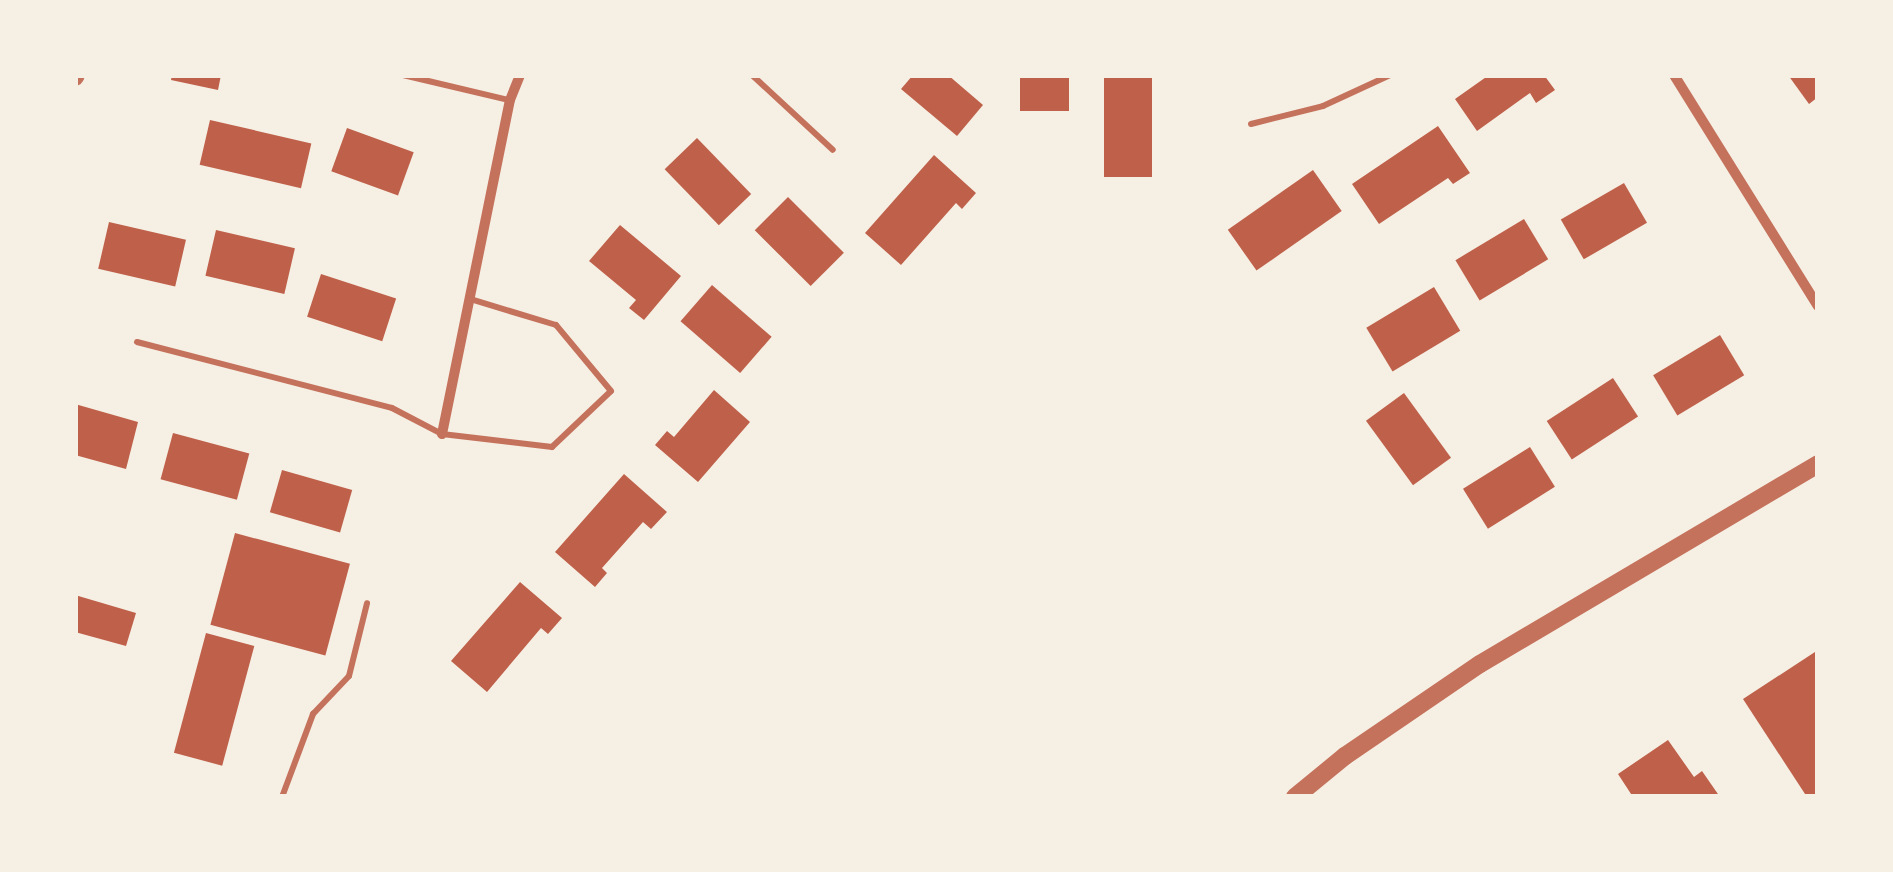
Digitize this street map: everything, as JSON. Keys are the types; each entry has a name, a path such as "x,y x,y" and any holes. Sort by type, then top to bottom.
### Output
{"street":[{"path":"442,434 510,100 520,75"},
{"path":"1674,75 1818,306"},
{"path":"1294,797 1344,756 1480,664 1818,464"}],"lane":[{"path":"404,75 510,100"},
{"path":"752,75 833,150"},
{"path":"1251,124 1323,106 1390,75"},
{"path":"137,342 392,408 442,434 552,446 611,391 556,325 470,299"},
{"path":"282,797 313,714 349,676 366,603"}],"building":[{"path":"172,75 221,75 218,90 171,80"},
{"path":"913,75 948,75 983,105 957,136 901,89"},
{"path":"1020,75 1069,75 1069,111 1020,111"},
{"path":"1104,75 1152,75 1152,177 1104,177"},
{"path":"1489,75 1544,75 1555,90 1536,103 1530,93 1477,131 1455,99"},
{"path":"1788,75 1818,75 1818,97 1809,104"},
{"path":"210,120 311,143 301,188 200,165"},
{"path":"1438,126 1470,173 1453,184 1448,178 1379,224 1352,184"},
{"path":"347,128 414,152 398,196 331,171"},
{"path":"697,138 751,194 719,225 665,169"},
{"path":"934,155 976,193 962,209 956,203 901,265 865,233"},
{"path":"1313,170 1342,211 1256,271 1228,230"},
{"path":"1624,183 1647,223 1584,259 1561,220"},
{"path":"788,197 844,253 811,286 755,230"},
{"path":"1524,219 1548,259 1480,300 1455,260"},
{"path":"109,222 186,240 175,287 98,269"},
{"path":"620,225 681,276 644,320 629,308 636,300 589,261"},
{"path":"216,230 295,248 284,294 205,276"},
{"path":"321,274 396,298 382,341 307,317"},
{"path":"712,285 772,337 740,373 681,321"},
{"path":"1434,287 1460,331 1393,371 1366,328"},
{"path":"1720,335 1744,375 1677,415 1653,375"},
{"path":"1613,378 1638,417 1572,460 1547,421"},
{"path":"714,390 750,422 698,482 655,445 667,431 674,437"},
{"path":"1404,393 1451,458 1413,485 1366,421"},
{"path":"75,404 138,422 126,469 75,455"},
{"path":"173,433 249,453 237,500 161,479"},
{"path":"1530,447 1555,487 1488,529 1463,489"},
{"path":"282,470 352,490 340,532 270,512"},
{"path":"624,474 667,512 651,529 643,522 602,568 607,573 595,587 555,552"},
{"path":"235,533 350,564 325,656 210,625"},
{"path":"520,582 562,618 548,634 541,628 487,692 451,661"},
{"path":"75,595 136,613 126,646 75,632"},
{"path":"206,633 254,646 222,766 174,753"},
{"path":"1818,650 1818,797 1807,797 1743,699"},
{"path":"1668,740 1694,777 1702,771 1720,797 1633,797 1618,774"}]}
